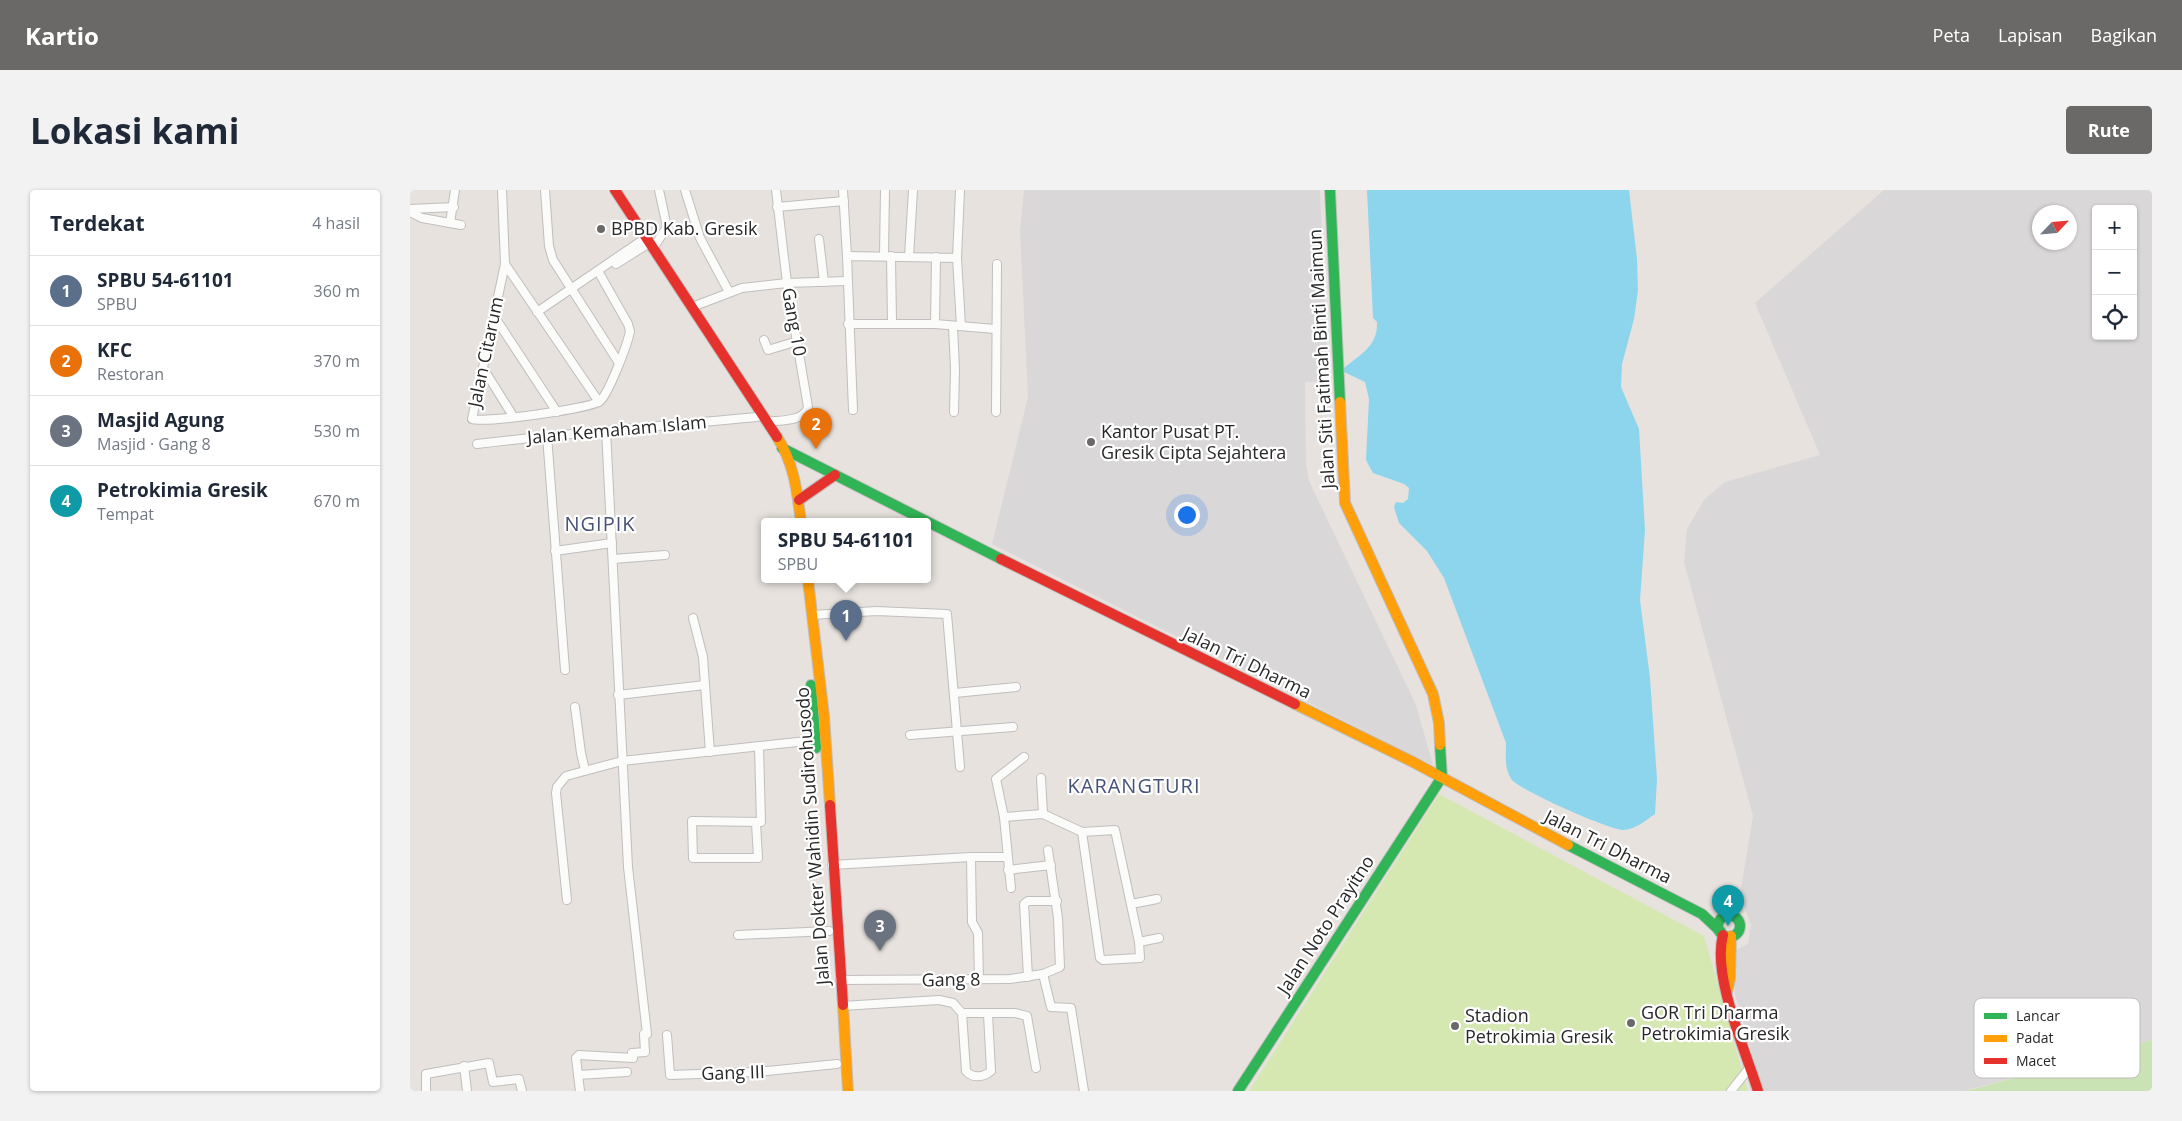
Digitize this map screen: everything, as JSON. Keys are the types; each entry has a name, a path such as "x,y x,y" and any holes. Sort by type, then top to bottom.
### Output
{"main road":[{"path":"608,190 648,243 692,308 780,448 788,483 800,518"},
{"path":"615,190 762,419"},
{"name":"Jalan Siti Fatimah Binti Maimun","path":"1330,190 1345,503 1433,694 1439,723 1442,777"},
{"name":"Jalan Tri Dharma","path":"780,448 920,518"},
{"path":"794,518 796,502 835,475"},
{"name":"Jalan Tri Dharma","path":"931,523 1128,623 1442,777 1569,846 1702,914 1725,934"},
{"name":"Jalan Dokter Wahidin Sudirohusodo","path":"800,583 816,740 829,931 848,1091"},
{"name":"Jalan Dokter Wahidin Sudirohusodo","path":"808,583 824,716 840,980 837,1064 839,1091"},
{"name":"Jalan Noto Prayitno","path":"1238,1091 1442,777"},
{"name":"Jalan Tri Dharma","path":"1702,914 1726,916"},
{"path":"1725,934 1738,932 1740,924 1735,916 1726,916 1719,923 1725,934 1730,979 1726,994 1758,1091"}],"street":[{"path":"450,223 454,207 455,190"},
{"name":"Jalan Citarum","path":"502,190 505,264 472,419 557,412 599,402"},
{"path":"545,190 550,253 571,290 619,363"},
{"path":"537,312 648,243 667,228 659,190"},
{"path":"686,190 700,238 729,292"},
{"name":"Gang 10","path":"762,419 801,417 807,412 807,392 787,283 776,190"},
{"path":"843,190 853,410"},
{"path":"885,190 892,323"},
{"path":"909,257 913,190"},
{"path":"954,412 960,190"},
{"path":"778,207 844,201"},
{"path":"410,211 454,207"},
{"path":"410,211 422,218 461,225"},
{"path":"819,239 824,282"},
{"path":"847,256 957,258"},
{"path":"935,324 936,258"},
{"path":"505,264 599,402 604,396 629,337 628,324 597,273"},
{"path":"996,412 995,329 997,264"},
{"path":"692,308 742,288 787,283 847,282"},
{"path":"494,316 557,412"},
{"path":"848,324 935,324 995,329"},
{"path":"764,340 768,350 798,341"},
{"path":"483,368 513,416"},
{"name":"Jalan Kemaham Islam","path":"477,444 606,430 762,419"},
{"path":"580,1091 576,1058 579,1054 633,1058 632,1053 645,1052 644,1034 647,1034 628,867 606,430"},
{"path":"547,436 565,670"},
{"path":"555,551 612,543"},
{"path":"613,559 665,555"},
{"path":"812,615 876,611 948,615 960,767"},
{"path":"693,618 703,657 710,752"},
{"path":"618,695 705,685"},
{"path":"955,693 1016,687"},
{"path":"575,707 585,770"},
{"path":"910,735 1014,727"},
{"path":"567,900 556,793 557,787 566,776 622,760 816,740"},
{"path":"756,823 758,858 693,858 692,821 756,823 761,821 759,746"},
{"path":"1010,888 1004,817 996,778 1024,757"},
{"path":"1041,778 1043,814"},
{"path":"1004,817 1043,814 1082,832 1115,830 1139,942 1140,958 1103,960 1100,958 1082,832"},
{"path":"1028,977 1024,904 1028,901 1056,901 1048,850"},
{"path":"972,857 972,922 978,933 980,980"},
{"path":"832,865 972,857 1007,857"},
{"path":"1008,870 1051,865"},
{"path":"1131,904 1157,899"},
{"name":"Gang 8","path":"840,980 980,980 1028,977 1043,974 1061,966 1056,901"},
{"path":"738,935 829,931"},
{"path":"1139,942 1159,938"},
{"path":"1043,974 1051,1007 1070,1008 1084,1091"},
{"path":"838,1007 948,1000 962,1013 966,1071 975,1077 986,1075 991,1071 988,1014"},
{"path":"962,1013 1015,1013 1027,1016 1036,1068"},
{"name":"Gang III","path":"667,1035 670,1075 758,1072 837,1064"},
{"path":"426,1091 426,1074 490,1063 494,1082 519,1080 522,1091"},
{"path":"464,1066 467,1091"},
{"path":"1731,1091 1750,1068"},
{"path":"578,1075 627,1072"}],"shaded area":[{"path":"1024,190 1320,190 1328,381 1305,382 1306,464 1309,481 1416,705 1433,765 992,544 1028,397 1020,231"},
{"path":"1884,190 2152,190 2152,1040 2140,1043 2140,998 1974,998 1974,1078 2012,1078 1964,1091 1763,1091 1735,994 1733,968 1736,950 1748,944 1751,925 1740,895 1753,816 1684,562 1687,529 1704,500 1725,482 1820,455 1755,303"}],"green space":[{"path":"1439,794 1704,936 1748,1091 1249,1091"},
{"path":"2152,1040 2152,1091 1964,1091 2014,1078 2140,1078 2140,1043"}],"water":[{"path":"1367,190 1629,190 1637,259 1638,290 1634,319 1622,364 1621,387 1639,429 1645,530 1640,600 1650,678 1657,779 1655,814 1633,828 1616,829 1585,817 1531,792 1509,776 1506,743 1444,578 1427,551 1399,523 1394,507 1396,502 1403,503 1408,499 1409,488 1404,484 1373,473 1366,460 1369,399 1365,382 1344,372 1344,368 1367,349 1377,330 1377,322 1373,318"}],"traffic: fast":[{"path":"1330,190 1340,402"},
{"path":"782,448 920,518"},
{"path":"931,524 1001,559"},
{"path":"811,685 816,748"},
{"path":"1238,1091 1442,777 1440,745"},
{"path":"1568,845 1702,914 1721,932"},
{"path":"1729,915 1737,918 1740,926 1737,934 1729,937 1721,934 1718,926 1721,918 1729,915"}],"traffic: slow":[{"path":"1340,402 1345,503 1433,694 1439,723 1440,745"},
{"path":"777,437 791,467 800,518"},
{"path":"808,583 824,716 830,805"},
{"path":"1295,704 1413,762 1568,845"},
{"path":"1727,992 1730,979 1731,936"},
{"path":"843,1005 848,1091"}],"traffic: jam":[{"path":"615,190 777,437"},
{"path":"799,500 835,475"},
{"path":"1001,559 1295,704"},
{"path":"830,805 843,1005"},
{"path":"1723,935 1721,952 1722,971 1726,991 1738,1034 1758,1091"}],"place":[{"name":"BPBD Kab. Gresik","path":"601,229"},
{"name":"Kantor Pusat PT. Gresik Cipta Sejahtera","path":"1091,442"},
{"name":"KFC","path":"816,449"},
{"name":"SPBU 54-61101","path":"846,641"},
{"name":"Petrokimia Gresik","path":"1728,926"},
{"name":"Masjid Agung","path":"880,951"},
{"name":"GOR Tri Dharma Petrokimia Gresik","path":"1631,1023"},
{"name":"Stadion Petrokimia Gresik","path":"1455,1026"}],"district":[{"name":"NGIPIK","path":"600,524"},
{"name":"KARANGTURI","path":"1134,786"}]}
